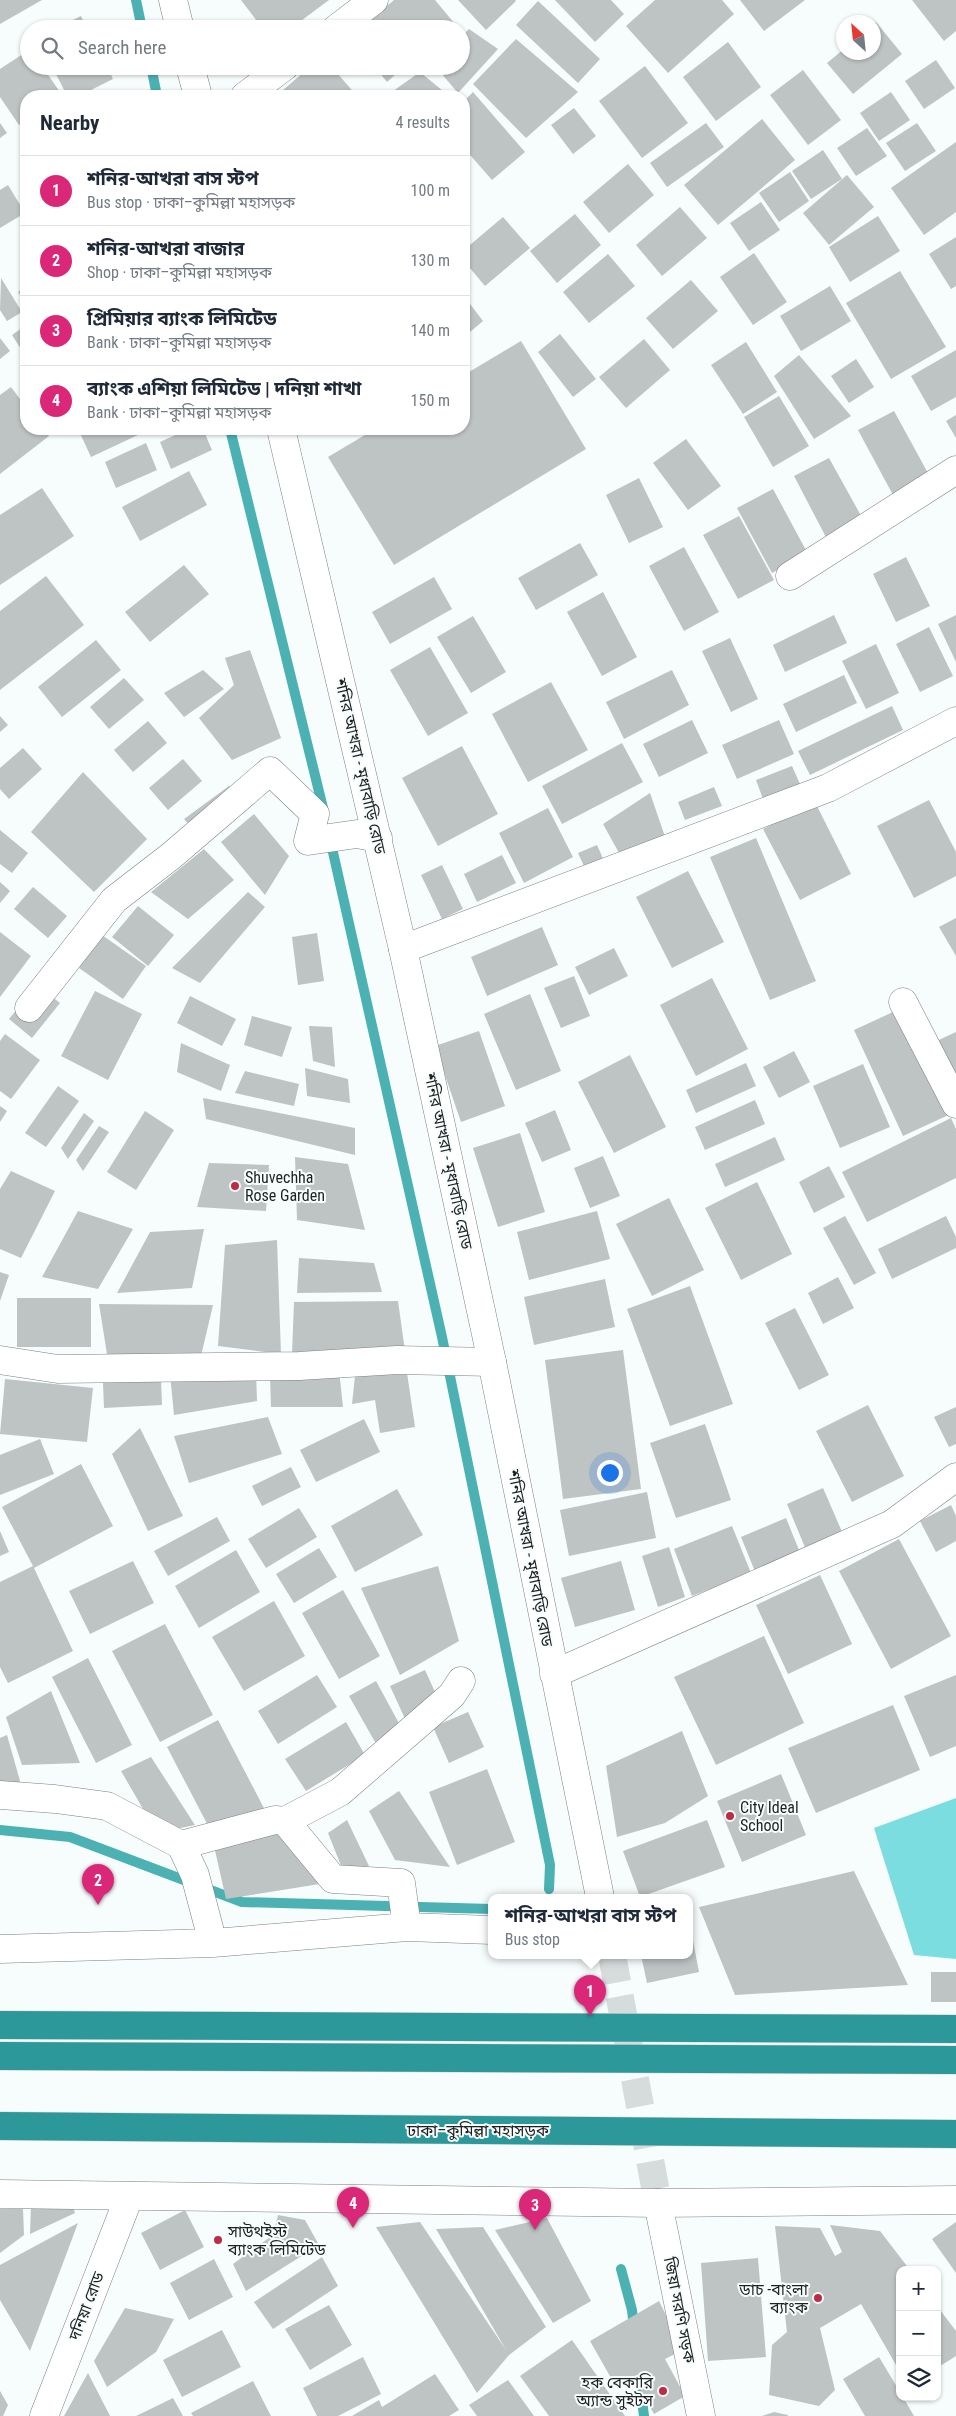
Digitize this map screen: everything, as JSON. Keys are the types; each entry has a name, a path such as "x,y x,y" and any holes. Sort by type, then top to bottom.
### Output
{"highway":[{"path":"0,2025 956,2029"},
{"path":"0,2056 956,2060"},
{"name":"ঢাকা–কুমিল্লা মহাসড়ক","path":"0,2126 956,2134"}],"street":[{"path":"173,0 178,20"},
{"path":"348,20 374,0"},
{"path":"192,75 196,90"},
{"path":"253,90 273,75"},
{"name":"শনির আখরা - মৃধাবাড়ি রোড","path":"282,435 368,836 404,949 492,1362 599,1894"},
{"path":"790,576 956,470"},
{"path":"404,949 828,788 956,721"},
{"path":"29,1008 114,900 171,856 270,771 315,814 308,841 368,836"},
{"path":"903,1002 956,1104"},
{"path":"0,1360 58,1369 299,1366 397,1360 492,1362"},
{"path":"554,1674 892,1524 956,1477"},
{"path":"181,1845 275,1820 286,1821 340,1792 452,1695 461,1681"},
{"path":"0,1795 55,1799 107,1806 181,1845 195,1875 213,1944"},
{"path":"286,1821 332,1879 401,1883 407,1927"},
{"path":"0,1949 213,1944 407,1927 488,1930"},
{"path":"0,2194 658,2203 956,2200"},
{"name":"দনিয়া রোড","path":"44,2416 129,2197"},
{"name":"জিয়া সরণি সড়ক","path":"658,2203 701,2416"}],"shaded area":[{"path":"956,1798 956,1959 914,1955 874,1828"}],"building":[{"path":"0,0 42,0 0,24"},
{"path":"241,0 329,0 302,20 256,20"},
{"path":"394,0 435,0 452,20 371,20"},
{"path":"458,0 515,0 516,1 486,30"},
{"path":"555,0 611,0 624,14 595,42"},
{"path":"655,0 722,0 734,14 668,73 626,26"},
{"path":"740,0 805,0 764,31"},
{"path":"912,0 956,0 956,31 944,41"},
{"path":"538,1 600,59 578,83 516,25"},
{"path":"81,16 83,20 73,20"},
{"path":"881,28 902,54 853,94 827,63 836,56 836,60 881,60"},
{"path":"470,30 498,49 461,90 455,90 443,75 470,75"},
{"path":"516,39 578,92 526,138 473,84"},
{"path":"728,42 761,87 716,121 683,77"},
{"path":"20,56 20,75 48,75 59,90 20,90 19,125 0,97 0,69"},
{"path":"936,60 955,88 924,109 905,81"},
{"path":"645,66 688,123 642,158 599,101"},
{"path":"803,70 841,120 808,145 770,95"},
{"path":"56,75 111,75 113,79 91,90 64,90"},
{"path":"300,75 339,75 352,90 283,90"},
{"path":"381,75 395,75 387,82"},
{"path":"416,75 424,75 442,90 394,90"},
{"path":"473,92 525,152 492,180 470,155 470,95"},
{"path":"891,92 910,120 879,141 860,113"},
{"path":"574,108 596,136 573,154 551,125"},
{"path":"762,119 795,160 718,225 684,185"},
{"path":"0,123 7,133 0,138"},
{"path":"706,123 724,147 667,187 650,163"},
{"path":"917,123 936,151 905,171 886,143"},
{"path":"867,128 887,156 856,176 837,148"},
{"path":"956,142 956,212 924,235 891,188"},
{"path":"823,150 842,179 811,199 792,171"},
{"path":"628,164 654,195 609,233 583,202"},
{"path":"790,172 809,201 779,222 759,193"},
{"path":"847,175 874,207 829,245 803,213"},
{"path":"8,185 20,205 20,216 0,228 0,190"},
{"path":"761,202 780,230 749,251 730,223"},
{"path":"680,207 707,238 662,276 636,245"},
{"path":"575,214 601,245 557,283 530,251"},
{"path":"878,216 900,251 850,282 829,247"},
{"path":"503,217 530,248 485,286 470,268 470,245"},
{"path":"956,237 956,286 951,289 929,254"},
{"path":"754,253 787,302 753,325 720,277"},
{"path":"608,254 635,286 589,323 563,292"},
{"path":"900,271 946,347 891,379 846,303"},
{"path":"1,278 20,309 20,313 7,321 0,310"},
{"path":"691,280 718,311 673,349 646,318"},
{"path":"830,286 851,321 801,351 780,316"},
{"path":"470,304 483,321 470,332"},
{"path":"20,329 20,348 12,335"},
{"path":"560,334 596,379 573,397 538,352"},
{"path":"0,338 10,351 0,359"},
{"path":"644,339 670,370 626,408 599,377"},
{"path":"521,341 586,449 394,565 328,457 365,435 470,435 470,371"},
{"path":"746,342 777,392 743,414 711,365"},
{"path":"956,350 956,397 931,411 911,376"},
{"path":"799,355 851,416 814,439 774,376"},
{"path":"856,359 874,387 849,403 831,376"},
{"path":"11,387 20,399 20,435 49,436 0,474 0,395"},
{"path":"779,396 809,446 773,467 744,417"},
{"path":"894,411 929,475 893,495 858,430"},
{"path":"956,415 956,438 946,421"},
{"path":"81,435 138,435 91,457"},
{"path":"175,435 206,435 212,450 171,469 160,442"},
{"path":"686,439 721,486 688,510 653,463"},
{"path":"146,443 157,470 116,488 105,462"},
{"path":"829,458 864,521 828,541 794,476"},
{"path":"189,471 207,505 140,541 122,507"},
{"path":"639,478 663,527 629,543 606,495"},
{"path":"42,488 74,536 0,585 0,515"},
{"path":"773,489 808,554 772,573 737,508"},
{"path":"739,516 774,580 738,599 703,535"},
{"path":"580,543 598,575 536,610 518,578"},
{"path":"684,547 719,612 684,631 649,566"},
{"path":"906,557 930,606 896,622 873,574"},
{"path":"184,565 209,594 150,642 125,612"},
{"path":"46,576 84,625 0,690 0,611"},
{"path":"434,577 452,609 390,644 372,612"},
{"path":"603,592 637,657 602,676 567,612"},
{"path":"834,615 847,643 785,672 773,645"},
{"path":"956,615 956,662 938,624"},
{"path":"473,616 506,672 471,693 437,637"},
{"path":"929,627 953,676 920,692 896,644"},
{"path":"730,638 758,699 731,712 702,651"},
{"path":"96,640 121,670 62,717 38,687"},
{"path":"876,644 899,693 866,709 842,661"},
{"path":"430,647 468,713 428,736 390,670"},
{"path":"250,650 281,738 232,760 199,718 234,685 225,658"},
{"path":"203,670 224,689 184,717 164,693"},
{"path":"672,670 689,705 624,739 606,702"},
{"path":"844,675 857,703 796,732 783,704"},
{"path":"124,678 144,700 109,729 90,707"},
{"path":"551,682 588,750 528,782 492,714"},
{"path":"892,706 903,730 810,775 798,751"},
{"path":"0,716 8,725 0,732"},
{"path":"692,720 708,753 659,777 643,744"},
{"path":"779,720 794,754 737,779 722,745"},
{"path":"148,721 167,743 133,772 114,750"},
{"path":"622,743 643,782 562,824 542,786"},
{"path":"462,746 498,814 438,846 402,778"},
{"path":"23,748 42,769 9,799 0,789 0,768"},
{"path":"183,759 202,781 168,810 149,788"},
{"path":"792,766 800,784 763,799 756,780"},
{"path":"83,772 147,839 94,892 31,832"},
{"path":"229,786 247,800 200,836 184,819"},
{"path":"714,787 722,806 685,820 678,802"},
{"path":"650,793 671,854 629,871 603,824"},
{"path":"929,800 956,852 956,876 914,898 877,826"},
{"path":"815,802 851,874 800,900 763,829"},
{"path":"548,808 573,857 524,883 499,833"},
{"path":"254,814 289,856 265,895 221,842"},
{"path":"0,830 28,853 12,873 0,864"},
{"path":"756,838 816,981 770,1000 710,857"},
{"path":"597,845 613,881 594,888 578,853"},
{"path":"204,849 234,880 188,919 151,892"},
{"path":"502,855 516,883 477,902 464,874"},
{"path":"442,865 463,909 442,919 421,875"},
{"path":"688,871 724,942 672,968 636,897"},
{"path":"0,882 10,891 0,903"},
{"path":"33,887 67,916 48,938 14,909"},
{"path":"248,892 265,907 200,983 172,968"},
{"path":"138,906 174,935 148,966 112,937"},
{"path":"956,918 956,956 939,927"},
{"path":"542,927 558,965 487,996 471,957"},
{"path":"0,932 31,956 0,997"},
{"path":"317,933 324,981 298,985 292,937"},
{"path":"102,935 146,966 123,999 79,968"},
{"path":"614,948 628,976 589,995 575,967"},
{"path":"574,976 590,1016 561,1028 544,988"},
{"path":"712,978 748,1049 696,1076 660,1005"},
{"path":"37,985 60,1003 32,1038 9,1019"},
{"path":"95,991 142,1014 108,1080 61,1056"},
{"path":"530,994 561,1071 516,1090 484,1014"},
{"path":"190,996 236,1019 222,1046 177,1023"},
{"path":"906,1006 955,1112 903,1136 854,1030"},
{"path":"252,1016 292,1027 282,1057 244,1045"},
{"path":"309,1026 332,1027 335,1067 313,1061"},
{"path":"479,1031 505,1106 461,1122 435,1046"},
{"path":"956,1032 956,1077 928,1045"},
{"path":"5,1034 40,1060 11,1099 0,1091 0,1041"},
{"path":"181,1043 230,1065 221,1091 177,1072"},
{"path":"794,1051 810,1082 779,1098 763,1067"},
{"path":"630,1055 666,1127 614,1153 578,1082"},
{"path":"746,1063 756,1086 696,1113 686,1090"},
{"path":"863,1064 890,1127 840,1148 813,1086"},
{"path":"305,1068 348,1079 350,1103 307,1096"},
{"path":"245,1071 299,1084 294,1106 235,1093"},
{"path":"58,1086 79,1101 46,1147 25,1133"},
{"path":"203,1098 355,1128 355,1155 206,1119"},
{"path":"755,1100 765,1124 705,1150 695,1127"},
{"path":"0,1106 7,1111 0,1122"},
{"path":"555,1110 571,1150 542,1162 525,1123"},
{"path":"145,1111 174,1130 136,1190 107,1172"},
{"path":"84,1113 94,1121 68,1159 61,1148"},
{"path":"951,1118 956,1129 956,1178 867,1222 842,1172"},
{"path":"99,1126 109,1132 83,1171 76,1160"},
{"path":"520,1133 545,1212 498,1227 473,1148"},
{"path":"775,1137 785,1160 725,1187 715,1164"},
{"path":"603,1156 620,1196 590,1208 574,1168"},
{"path":"295,1157 348,1164 365,1230 297,1220"},
{"name":"Shuvechha Rose Garden","path":"209,1163 269,1165 266,1211 197,1207"},
{"path":"829,1166 845,1197 814,1213 799,1182"},
{"path":"11,1171 55,1191 21,1258 0,1249 0,1189"},
{"path":"757,1182 792,1254 741,1280 705,1208"},
{"path":"669,1198 704,1270 652,1296 616,1224"},
{"path":"78,1211 133,1229 98,1289 42,1277"},
{"path":"597,1211 610,1259 529,1280 517,1232"},
{"path":"845,1216 876,1273 854,1285 823,1228"},
{"path":"946,1216 956,1237 956,1248 892,1279 878,1249"},
{"path":"204,1229 192,1288 117,1293 150,1232"},
{"path":"277,1240 281,1354 218,1346 225,1245"},
{"path":"299,1258 374,1263 382,1292 297,1293"},
{"path":"0,1272 9,1275 0,1301"},
{"path":"838,1277 854,1308 823,1324 808,1293"},
{"path":"605,1279 615,1327 534,1345 524,1297"},
{"path":"690,1286 733,1404 670,1426 627,1309"},
{"path":"17,1298 91,1298 91,1347 17,1347"},
{"path":"398,1301 405,1351 292,1354 294,1302"},
{"path":"99,1304 213,1305 201,1356 107,1354"},
{"path":"795,1308 829,1375 799,1390 765,1323"},
{"path":"623,1350 641,1489 563,1499 545,1360"},
{"path":"339,1370 343,1407 271,1407 270,1376"},
{"path":"256,1371 257,1401 174,1415 170,1374"},
{"path":"407,1373 415,1427 380,1433 375,1400 352,1404 355,1376"},
{"path":"5,1379 93,1388 87,1442 0,1434"},
{"path":"161,1380 162,1405 104,1408 103,1383"},
{"path":"868,1405 904,1476 852,1502 816,1431"},
{"path":"956,1407 956,1444 949,1447 934,1417"},
{"path":"268,1417 282,1454 189,1483 174,1436"},
{"path":"364,1419 380,1452 316,1482 300,1450"},
{"path":"705,1424 731,1500 676,1518 650,1443"},
{"path":"140,1428 183,1516 148,1531 112,1454"},
{"path":"40,1439 54,1474 0,1495 0,1455"},
{"path":"81,1464 113,1526 34,1568 73,1651 8,1683 0,1667 0,1582 33,1566 2,1507"},
{"path":"291,1467 301,1487 262,1506 252,1486"},
{"path":"823,1488 846,1541 809,1557 787,1504"},
{"path":"397,1489 423,1535 355,1572 331,1526"},
{"path":"647,1492 656,1538 569,1556 560,1510"},
{"path":"951,1505 956,1516 956,1541 936,1552 920,1521"},
{"path":"299,1508 317,1537 266,1568 248,1539"},
{"path":"217,1517 230,1541 168,1576 154,1551"},
{"path":"786,1518 801,1555 756,1574 741,1537"},
{"path":"732,1526 751,1573 692,1596 674,1549"},
{"path":"0,1531 9,1552 0,1556"},
{"path":"899,1539 951,1636 891,1669 839,1571"},
{"path":"669,1547 685,1597 658,1607 642,1556"},
{"path":"319,1548 337,1577 294,1603 276,1574"},
{"path":"236,1550 260,1592 199,1628 175,1586"},
{"path":"133,1561 154,1603 90,1634 69,1591"},
{"path":"621,1561 635,1610 575,1627 561,1578"},
{"path":"438,1566 459,1641 400,1675 361,1588"},
{"path":"820,1575 852,1644 788,1674 756,1605"},
{"path":"343,1590 380,1656 339,1679 302,1613"},
{"path":"274,1601 305,1656 244,1691 212,1637"},
{"path":"165,1624 213,1715 160,1742 112,1651"},
{"path":"764,1636 804,1723 716,1765 674,1677"},
{"path":"88,1658 132,1745 96,1763 52,1677"},
{"path":"425,1670 441,1705 406,1721 390,1686"},
{"path":"317,1675 337,1707 278,1744 258,1711"},
{"path":"956,1675 956,1746 930,1757 904,1696"},
{"path":"376,1681 401,1727 375,1742 349,1696"},
{"path":"51,1691 80,1763 22,1765 6,1717"},
{"path":"893,1705 920,1770 816,1813 788,1748"},
{"path":"468,1712 484,1747 449,1763 433,1727"},
{"path":"218,1720 266,1812 215,1839 167,1747"},
{"path":"346,1722 365,1755 306,1791 285,1759"},
{"path":"682,1731 708,1796 665,1823 617,1837 606,1766"},
{"path":"7,1735 22,1788 0,1789 0,1738"},
{"path":"151,1757 195,1825 157,1833 121,1771"},
{"path":"487,1769 515,1842 457,1865 429,1792"},
{"path":"781,1774 806,1835 742,1862 717,1801"},
{"path":"399,1791 450,1867 395,1860 369,1811"},
{"path":"347,1820 369,1866 344,1873 328,1833"},
{"path":"707,1820 725,1867 648,1894 639,1894 623,1851"},
{"path":"284,1829 326,1883 226,1899 214,1846"},
{"path":"854,1871 908,1985 735,1995 699,1907"},
{"path":"693,1941 699,1972 647,1983 642,1959 693,1959"},
{"path":"931,1972 956,1972 956,2002 931,2002"},
{"path":"72,2204 75,2213 30,2234 31,2205"},
{"path":"0,2209 23,2209 24,2235 0,2253"},
{"path":"185,2210 204,2247 160,2270 141,2233"},
{"path":"278,2215 305,2220 319,2245 246,2291 233,2264 273,2235"},
{"path":"547,2218 591,2301 553,2323 495,2230"},
{"path":"420,2222 506,2350 436,2229 483,2227 546,2327 509,2355 477,2393 376,2227"},
{"path":"956,2222 956,2273 932,2239"},
{"path":"78,2223 30,2351 0,2300 0,2265"},
{"path":"830,2225 880,2231 907,2266 896,2266 896,2365 861,2304 820,2328 835,2390 819,2406 769,2395 772,2345 787,2332 775,2226 820,2228 835,2256 842,2252"},
{"path":"322,2257 338,2286 273,2329 254,2302"},
{"path":"758,2258 766,2357 708,2361 701,2263"},
{"path":"214,2259 233,2297 189,2320 170,2283"},
{"path":"659,2301 683,2350 665,2359 685,2396 654,2414 633,2376 615,2385 590,2341"},
{"path":"329,2305 352,2345 310,2370 285,2329"},
{"path":"125,2308 174,2319 156,2352 107,2387 94,2361"},
{"path":"941,2311 956,2331 956,2356 941,2365"},
{"path":"222,2330 241,2367 182,2397 163,2360"},
{"path":"572,2340 625,2416 549,2416 520,2376"},
{"path":"363,2357 381,2394 338,2416 317,2416 303,2388"},
{"path":"879,2357 896,2385 896,2401 905,2401 914,2416 865,2416 843,2379"},
{"path":"88,2373 110,2416 64,2416"},
{"path":"435,2374 459,2410 449,2416 352,2416 379,2400 382,2407"},
{"path":"508,2380 534,2416 477,2416 469,2405"},
{"path":"253,2381 271,2416 193,2416 191,2413"},
{"path":"0,2391 8,2405 3,2416 0,2416"},
{"path":"173,2398 183,2416 136,2416"},
{"path":"774,2412 788,2415 788,2416 762,2416"}],"waterway":[{"path":"136,0 140,20"},
{"path":"153,75 156,90"},
{"path":"231,435 324,812"},
{"path":"330,839 442,1337 550,1865 549,1889"},
{"path":"0,1830 70,1837 242,1902 488,1909"},
{"path":"621,2269 632,2310 634,2328"},
{"path":"639,2377 644,2416"}],"tunnel":[{"path":"613,1959 658,2203"}],"place":[{"name":"Shuvechha Rose Garden","path":"235,1186"},
{"name":"City Ideal School","path":"730,1816"},
{"name":"শনির-আখরা বাজার","path":"98,1905"},
{"name":"শনির-আখরা বাস স্টপ","path":"590,2016"},
{"name":"ব্যাংক এশিয়া লিমিটেড | দনিয়া শাখা","path":"353,2228"},
{"name":"প্রিমিয়ার ব্যাংক লিমিটেড","path":"535,2230"},
{"name":"সাউথইস্ট ব্যাংক লিমিটেড","path":"218,2240"},
{"name":"ডাচ -বাংলা ব্যাংক","path":"818,2298"},
{"name":"হক বেকারি অ্যান্ড সুইটস","path":"663,2391"}]}
